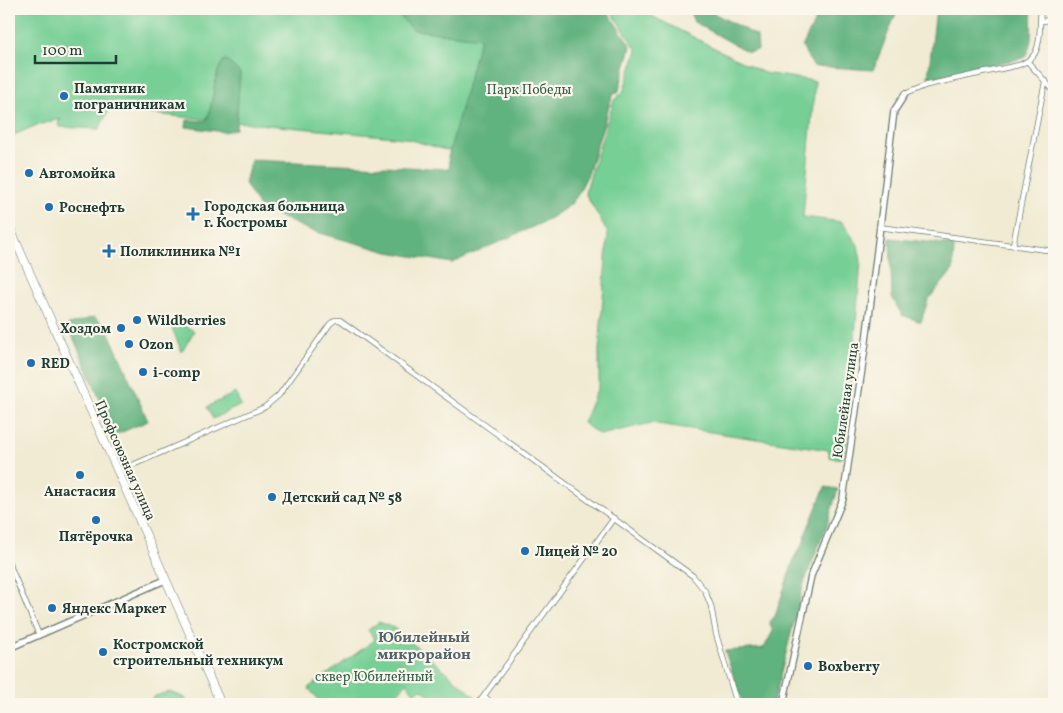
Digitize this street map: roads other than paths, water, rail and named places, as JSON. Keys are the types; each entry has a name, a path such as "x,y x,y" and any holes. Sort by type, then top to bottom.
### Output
{"highway":[{"name":"Профсоюзная улица","path":"9,226 221,704"}],"street":[{"path":"905,94 928,85 1019,65 1027,61 1033,56 1037,48 1041,9"},
{"path":"1040,21 1054,20"},
{"path":"1027,61 1054,91"},
{"path":"1013,245 1045,82"},
{"name":"Юбилейная улица","path":"783,704 811,576 843,499 866,341 894,111 905,94"},
{"path":"879,227 1054,251"},
{"path":"116,470 126,468 265,407 279,395 330,324 335,320 340,320 693,576 704,591 711,606 716,634 737,704"},
{"path":"478,704 614,518"},
{"path":"9,563 40,634"},
{"path":"9,581 16,578"},
{"path":"9,648 165,580"},
{"path":"484,696 494,704"}],"place":[{"name":"Памятник пограничникам","path":"64,96"},
{"name":"Автомойка","path":"29,173"},
{"name":"Роснефть","path":"49,207"},
{"name":"Городская больница г. Костромы","path":"193,214"},
{"name":"Поликлиника №1","path":"109,251"},
{"name":"Wildberries","path":"137,320"},
{"name":"Хоздом","path":"121,328"},
{"name":"Ozon","path":"129,344"},
{"name":"RED","path":"31,363"},
{"name":"i-comp","path":"143,372"},
{"name":"Анастасия","path":"80,475"},
{"name":"Детский сад № 58","path":"272,497"},
{"name":"Пятёрочка","path":"96,520"},
{"name":"Лицей № 20","path":"525,551"},
{"name":"Яндекс Маркет","path":"52,608"},
{"name":"Костромской строительный техникум","path":"103,652"},
{"name":"Boxberry","path":"808,666"}],"district":[{"name":"Юбилейный микрорайон","path":"424,646"}],"park label":[{"name":"Парк Победы","path":"529,89"},
{"name":"сквер Юбилейный","path":"374,676"}]}
